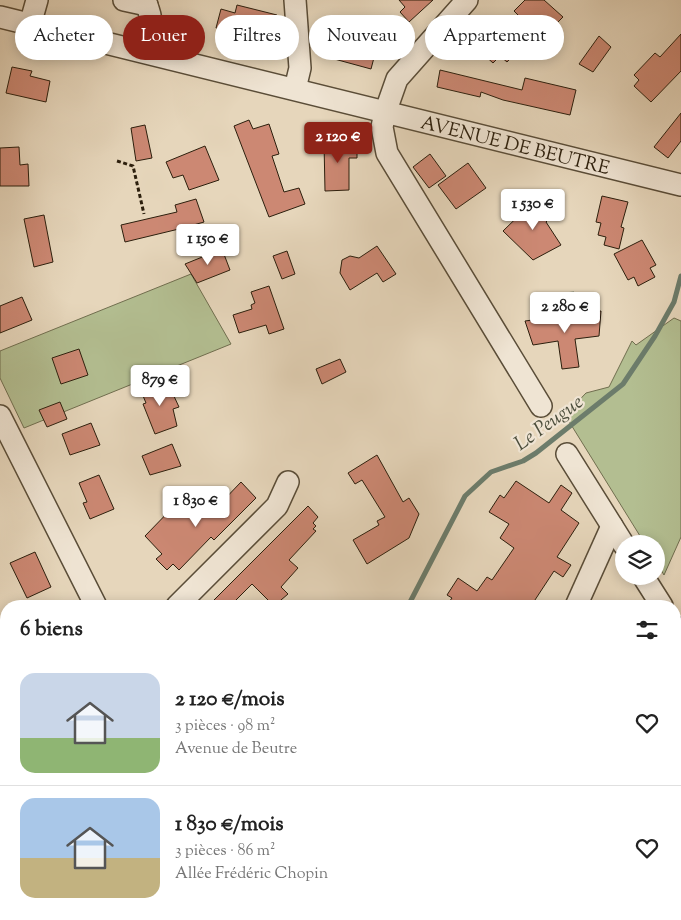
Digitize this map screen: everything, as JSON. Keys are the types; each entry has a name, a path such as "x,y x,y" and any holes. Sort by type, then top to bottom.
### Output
{"street":[{"path":"33,15 37,0"},
{"path":"124,0 145,2 150,15"},
{"path":"295,0 300,68 295,89"},
{"path":"467,0 397,79 382,127 387,153 541,406"},
{"name":"AVENUE DE BEUTRE","path":"0,17 15,21"},
{"name":"AVENUE DE BEUTRE","path":"177,60 681,185"},
{"path":"0,416 93,600"},
{"path":"567,454 618,535"},
{"path":"183,600 277,506 288,482"},
{"path":"579,600 612,526"},
{"path":"649,585 658,600"}],"path":[{"path":"117,161 133,166 144,214"}],"shaded area":[{"path":"191,274 231,344 24,428 0,378 0,351"},
{"path":"574,292 576,306 547,310 545,295"},
{"path":"674,318 681,321 681,537 665,573 665,535 639,535 565,415 586,393 609,387 632,341 636,345"}],"building":[{"path":"399,0 433,0 415,16 403,15 400,12 405,7"},
{"path":"525,0 544,0 561,15 518,15 514,11"},
{"path":"237,5 277,15 219,15 221,9 235,13"},
{"path":"681,34 681,71 651,102 634,86 639,80 634,75 655,53 660,57"},
{"path":"599,36 611,47 593,72 579,64"},
{"path":"338,60 373,60 371,69"},
{"path":"12,67 32,71 30,76 50,81 46,102 6,93"},
{"path":"440,70 522,90 525,78 576,90 570,115 503,100 481,92 480,97 437,87"},
{"path":"681,113 681,141 668,158 654,147"},
{"path":"249,120 253,129 269,124 279,154 272,156 284,192 299,188 305,204 269,217 234,126"},
{"path":"145,125 152,158 136,161 131,128"},
{"path":"357,141 357,158 349,158 349,190 325,191 324,142"},
{"path":"205,146 219,180 189,190 183,175 173,178 166,162"},
{"path":"19,147 20,165 28,164 29,186 0,186 0,148"},
{"path":"430,154 446,176 429,188 413,167"},
{"path":"468,163 486,188 456,209 438,185"},
{"path":"602,196 628,202 621,227 624,228 619,249 604,245 606,237 598,235 601,223 596,222"},
{"path":"196,199 204,222 125,242 121,225 177,212 175,205"},
{"path":"536,199 553,215 546,222 561,245 533,260 503,231"},
{"path":"44,215 53,262 34,267 24,219"},
{"path":"642,240 656,265 650,268 655,277 638,286 634,277 628,280 614,254"},
{"path":"377,246 396,274 383,282 377,273 350,290 340,273 342,260 350,256 359,258"},
{"path":"222,249 230,270 197,283 185,264"},
{"path":"287,251 295,274 282,279 273,256"},
{"path":"269,286 284,329 269,334 266,325 239,333 233,315 252,309 251,305 255,303 251,292"},
{"path":"22,297 32,320 0,333 0,306"},
{"path":"601,311 599,336 575,339 579,367 562,369 558,341 533,345 525,321"},
{"path":"79,349 88,375 61,384 52,358"},
{"path":"340,359 346,372 322,384 316,369"},
{"path":"167,381 179,407 173,409 177,426 155,434 143,404 146,403 141,391"},
{"path":"60,402 67,419 47,427 39,410"},
{"path":"91,423 100,445 70,455 62,434"},
{"path":"172,444 181,466 150,475 142,456"},
{"path":"377,455 403,502 409,498 419,514 409,538 367,564 353,540 379,525 377,521 385,517 362,480 355,484 348,473"},
{"path":"99,475 114,509 90,519 83,503 87,502 79,483"},
{"path":"516,481 549,503 561,485 572,493 561,510 579,523 557,557 571,565 563,577 554,571 535,600 450,600 452,598 447,595 458,578 477,591 487,577 492,580 514,548 500,538 509,524 489,512 500,495 504,498"},
{"path":"241,482 256,498 214,540 211,537 179,570 173,564 167,570 156,559 162,554 145,536 178,502 195,520 216,499 219,505"},
{"path":"308,506 318,517 313,523 316,526 313,529 316,531 289,560 298,568 281,587 288,594 281,600 268,600 252,584 236,600 214,600"},
{"path":"35,552 51,587 27,598 10,563"}],"waterway":[{"name":"Le Peugue","path":"411,600 465,496 491,472 523,461 536,453 623,384 655,336 674,302 681,276"}]}
